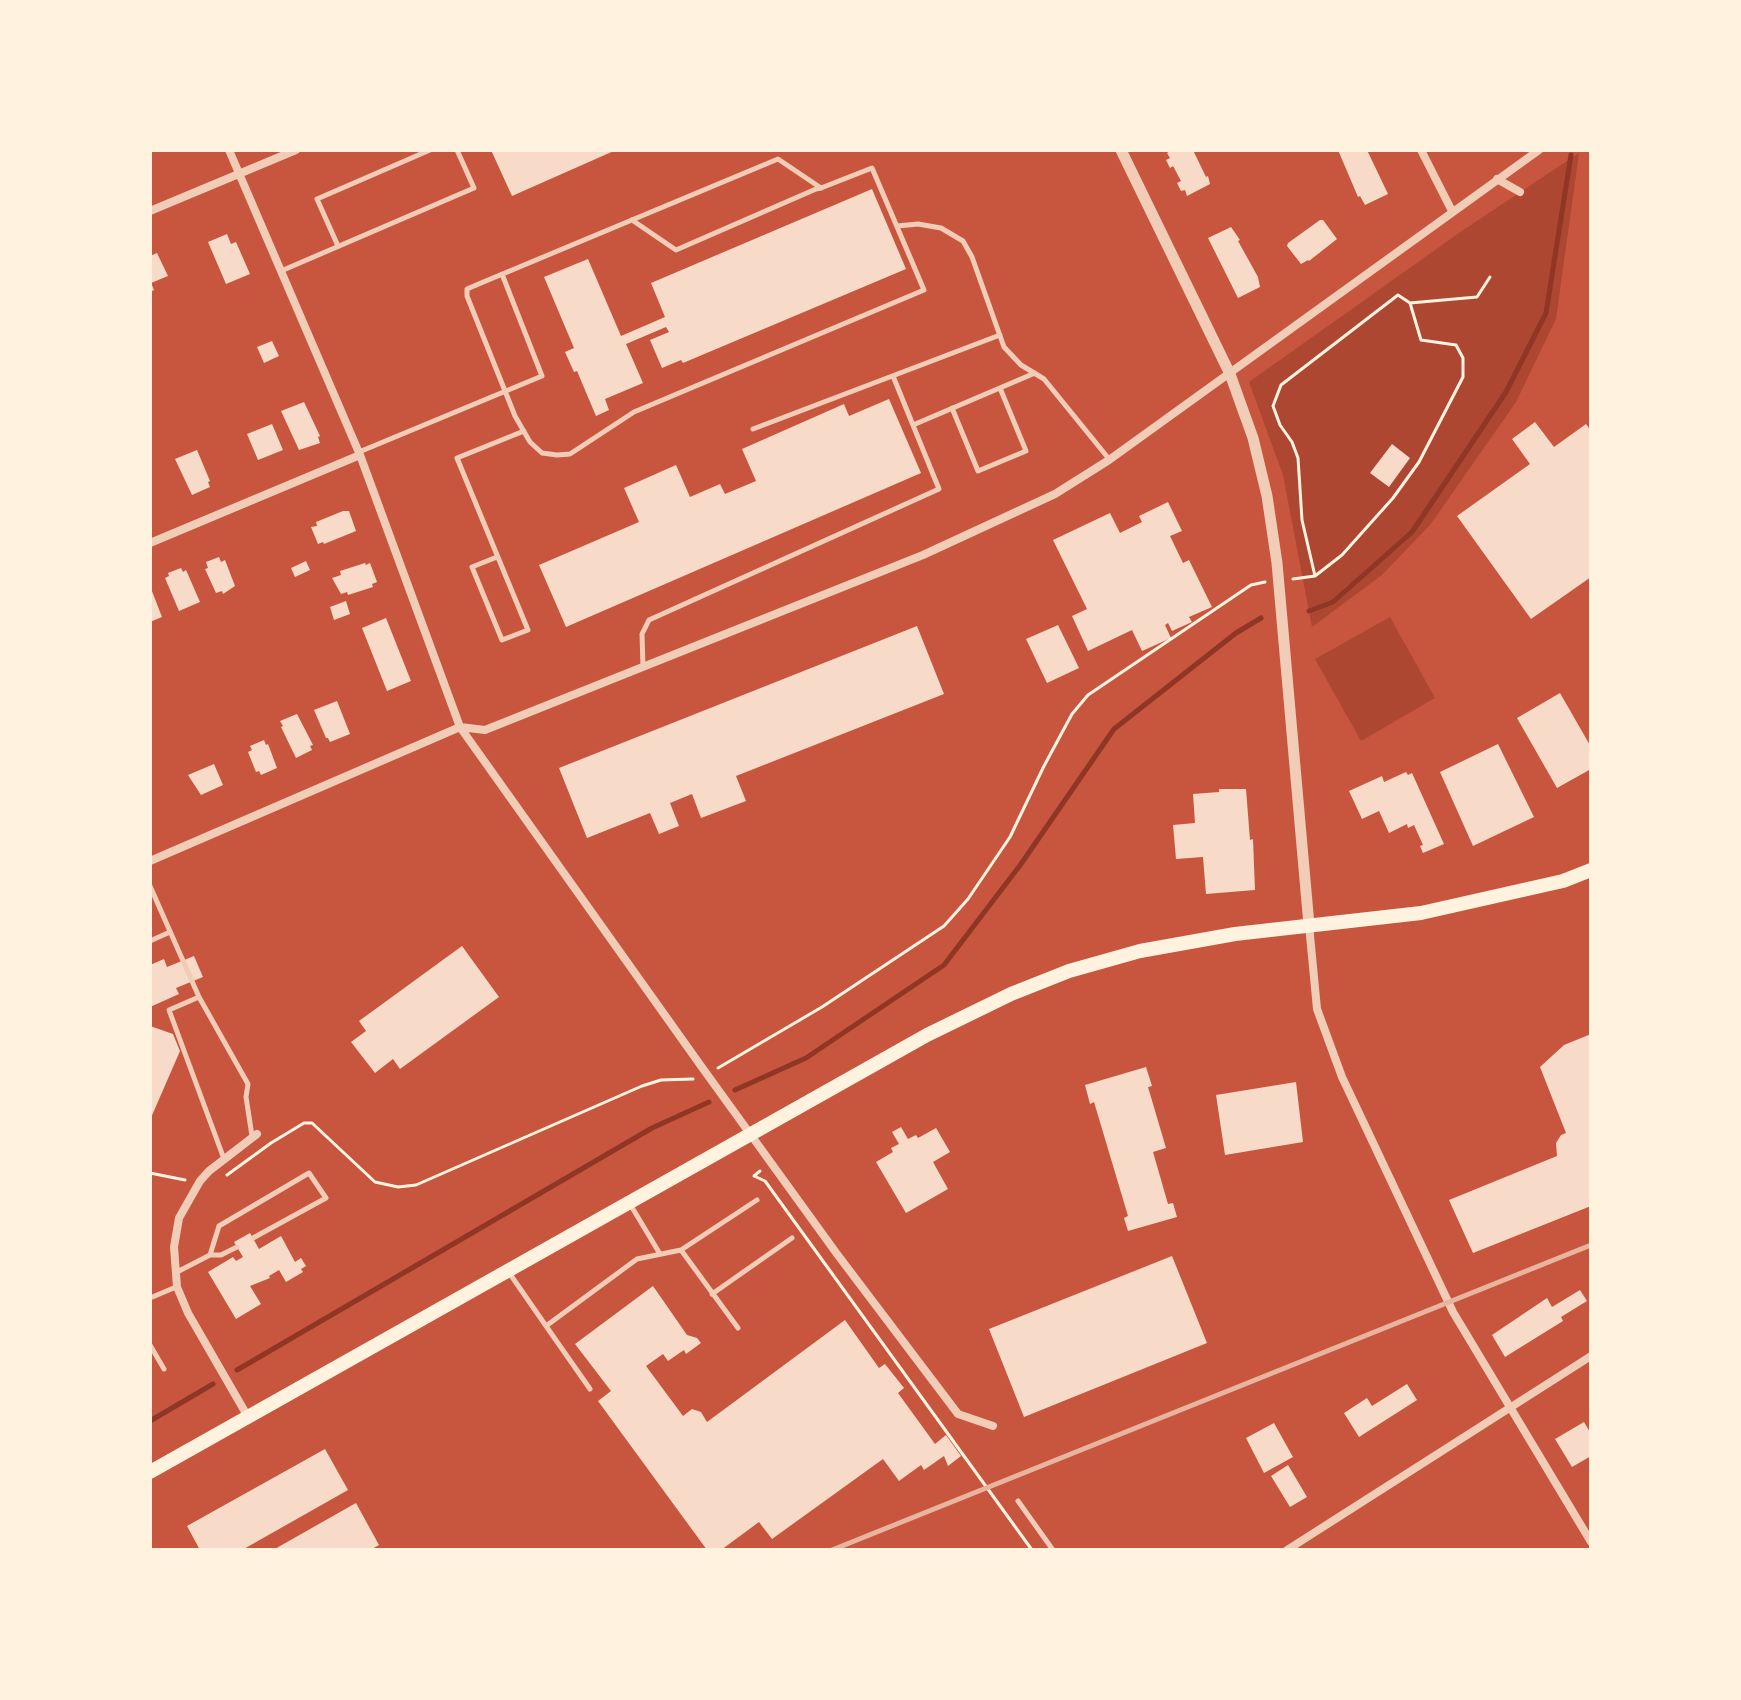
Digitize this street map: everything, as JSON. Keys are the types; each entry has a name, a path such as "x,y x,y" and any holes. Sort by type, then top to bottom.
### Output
{"main road":[{"path":"150,1472 969,1014 1069,971 1178,944 1421,913 1563,881 1591,870"}],"street":[{"path":"229,150 360,454 460,727 772,1164 958,1414 993,1426"},
{"path":"150,211 296,150"},
{"path":"1121,150 1230,374 1253,438 1267,496 1277,563 1317,1009 1342,1077 1453,1312 1591,1542"},
{"path":"1421,150 1452,211"},
{"path":"150,861 460,727 485,730 923,555 1055,494 1109,460 1230,374 1539,150"},
{"path":"1497,179 1520,192"},
{"path":"150,543 360,454"},
{"path":"248,1417 188,1313 177,1287 174,1247 179,1218 200,1181 254,1136"},
{"path":"1287,1550 1591,1356"}],"lane":[{"path":"338,246 317,199 430,150"},
{"path":"281,271 474,188 457,150"},
{"path":"632,220 676,250 872,168 924,290 634,412 570,454 542,453 530,442 505,391 467,296 467,289 502,274 778,159 821,188"},
{"path":"897,226 918,224 941,228 963,241 972,257 1004,347 1021,365 1044,379 1109,460"},
{"path":"360,454 542,376 502,274"},
{"path":"753,429 1000,335"},
{"path":"913,425 1035,373"},
{"path":"643,667 642,634 649,620 939,489 893,376"},
{"path":"952,408 978,471 1026,451 1000,388"},
{"path":"497,557 472,567 502,640 528,630 457,458 524,431"},
{"path":"150,886 199,997 248,1084 246,1097 254,1136"},
{"path":"150,941 170,932"},
{"path":"199,997 169,1010 224,1159"},
{"path":"210,1255 219,1226 309,1173 326,1198 253,1238"},
{"path":"546,1326 637,1259 681,1250 757,1200"},
{"path":"629,1202 660,1254"},
{"path":"712,1294 792,1238"},
{"path":"176,1272 210,1255 221,1255 237,1247"},
{"path":"681,1250 738,1328"},
{"path":"507,1271 590,1389"},
{"path":"150,1298 177,1287"},
{"path":"150,1345 164,1369"},
{"path":"1018,1501 1053,1550"}],"path":[{"path":"1315,576 1302,520 1298,458 1273,406 1281,385 1398,295 1410,303 1477,297 1490,277"},
{"path":"1293,579 1315,576 1342,555 1393,498 1419,462 1463,377 1463,358 1456,345 1421,340 1410,303"},
{"path":"150,1173 219,1181 271,1143 304,1123 312,1123 375,1182 398,1187 416,1185 642,1086 661,1080 699,1078 707,1074 822,1007 944,926 968,899 1010,837 1072,714 1088,695 1251,585 1263,582"},
{"path":"772,1164 754,1176 765,1181 1032,1550"}],"shaded area":[{"path":"1579,153 1556,319 1516,402 1430,525 1382,575 1312,627 1283,475 1249,382 1459,233"},
{"path":"1390,617 1435,698 1361,741 1315,659"}],"building":[{"path":"491,150 616,150 512,196"},
{"path":"1172,150 1193,150 1210,184 1187,196 1185,190 1181,191 1177,183 1181,181 1166,160 1170,158 1167,153"},
{"path":"1338,150 1367,150 1388,194 1365,205 1358,197"},
{"path":"872,189 906,269 683,363 681,360 662,368 650,340 669,332 666,327 626,344 643,383 605,399 609,410 596,416 577,371 574,372 565,352 574,348 544,277 588,259 621,336 665,317 651,283"},
{"path":"1320,220 1337,239 1301,264 1287,246 1288,243"},
{"path":"1231,227 1258,277 1260,287 1238,298 1208,238"},
{"path":"227,234 231,244 236,242 250,274 226,284 208,242"},
{"path":"157,253 168,276 151,283 154,290 150,292 150,256"},
{"path":"272,341 279,356 264,363 257,347"},
{"path":"889,399 921,473 566,627 539,565 639,522 624,488 676,465 690,497 720,484 725,494 756,481 742,449 844,404 849,416"},
{"path":"304,402 320,436 320,443 299,450 281,411"},
{"path":"1535,422 1554,447 1586,424 1591,431 1591,577 1531,619 1457,516 1530,464 1512,439"},
{"path":"272,424 283,450 258,460 247,434"},
{"path":"1392,444 1410,458 1389,487 1370,473"},
{"path":"197,450 210,487 192,495 175,459"},
{"path":"1168,502 1182,531 1170,536 1183,563 1189,560 1212,607 1189,617 1192,622 1172,631 1168,623 1165,625 1171,638 1142,651 1132,630 1088,651 1072,616 1087,609 1053,540 1110,513 1120,533 1142,522 1139,516"},
{"path":"349,511 356,531 318,544 311,527"},
{"path":"219,557 221,562 225,560 235,586 223,594 222,591 216,593 205,569 208,568 206,562"},
{"path":"306,561 310,570 295,577 291,568"},
{"path":"370,563 377,582 372,584 373,587 348,595 347,592 341,594 332,578 341,575 340,571"},
{"path":"181,568 183,572 186,570 200,602 179,611 165,578 169,576 168,573"},
{"path":"150,586 162,617 150,622"},
{"path":"346,601 350,614 334,620 330,607"},
{"path":"386,618 411,681 387,691 362,628"},
{"path":"1058,625 1079,668 1047,683 1026,639"},
{"path":"917,626 944,694 736,776 746,801 701,818 692,794 670,803 679,826 659,834 650,813 587,838 559,768"},
{"path":"1560,693 1591,747 1591,769 1557,788 1517,718"},
{"path":"337,701 350,734 330,742 314,710"},
{"path":"297,714 313,745 310,746 312,750 296,758 280,721"},
{"path":"264,740 277,768 261,775 259,771 256,772 248,752 252,750 250,746"},
{"path":"1498,744 1534,817 1473,846 1440,772"},
{"path":"214,764 223,785 201,795 188,775"},
{"path":"1406,772 1408,775 1412,773 1444,844 1423,853 1420,846 1423,845 1414,825 1408,828 1407,824 1389,833 1379,811 1362,819 1349,791 1382,776 1384,782"},
{"path":"1219,789 1246,789 1250,840 1253,839 1255,890 1206,894 1203,857 1176,859 1173,825 1195,823 1193,794 1219,792"},
{"path":"462,946 499,997 400,1069 393,1059 375,1073 351,1042 366,1031 359,1021"},
{"path":"194,956 203,977 176,988 179,994 150,1007 150,965 164,959 167,967"},
{"path":"150,1026 173,1034 180,1051 150,1120"},
{"path":"1591,1034 1591,1206 1473,1253 1449,1200 1557,1156 1556,1143 1566,1133 1540,1067 1564,1045"},
{"path":"1146,1067 1152,1086 1148,1087 1166,1148 1153,1152 1168,1204 1173,1203 1177,1217 1128,1231 1124,1218 1128,1216 1094,1102 1090,1104 1085,1085"},
{"path":"1296,1082 1303,1142 1225,1155 1216,1095"},
{"path":"901,1127 908,1139 916,1135 918,1138 936,1128 950,1152 933,1162 948,1189 906,1213 876,1162 893,1152 891,1148 899,1144 892,1132"},
{"path":"250,1233 259,1249 281,1236 295,1262 301,1258 306,1266 301,1269 303,1272 286,1282 279,1270 270,1278 250,1286 261,1304 236,1319 208,1272 233,1257 236,1261 243,1257 234,1242"},
{"path":"1172,1256 1207,1343 1024,1417 989,1329"},
{"path":"653,1286 687,1335 701,1343 686,1354 684,1350 668,1361 663,1354 646,1366 683,1416 692,1409 701,1412 707,1422 845,1320 879,1368 885,1364 904,1388 898,1393 935,1444 946,1435 961,1456 948,1466 944,1456 924,1470 921,1465 899,1481 883,1459 772,1539 759,1522 721,1550 707,1550 598,1401 611,1391 575,1344"},
{"path":"1580,1290 1587,1301 1561,1317 1563,1321 1505,1357 1492,1335 1547,1298 1552,1307"},
{"path":"1407,1384 1417,1400 1359,1437 1344,1413 1367,1398 1372,1406"},
{"path":"1584,1422 1591,1434 1591,1456 1572,1467 1555,1439"},
{"path":"1274,1423 1293,1457 1264,1473 1246,1438"},
{"path":"325,1449 348,1490 242,1550 200,1550 187,1526"},
{"path":"1288,1465 1307,1497 1290,1507 1271,1476"},
{"path":"356,1503 379,1545 370,1550 273,1550"}],"waterway":[{"path":"1309,611 1333,602 1412,532 1506,392 1546,313 1571,155"},
{"path":"735,1090 806,1058 944,965 1021,864 1114,729 1236,633 1261,618"},
{"path":"237,1370 652,1128 709,1102"},
{"path":"150,1421 213,1384"}],"railway":[{"path":"832,1550 1591,1245"}]}
